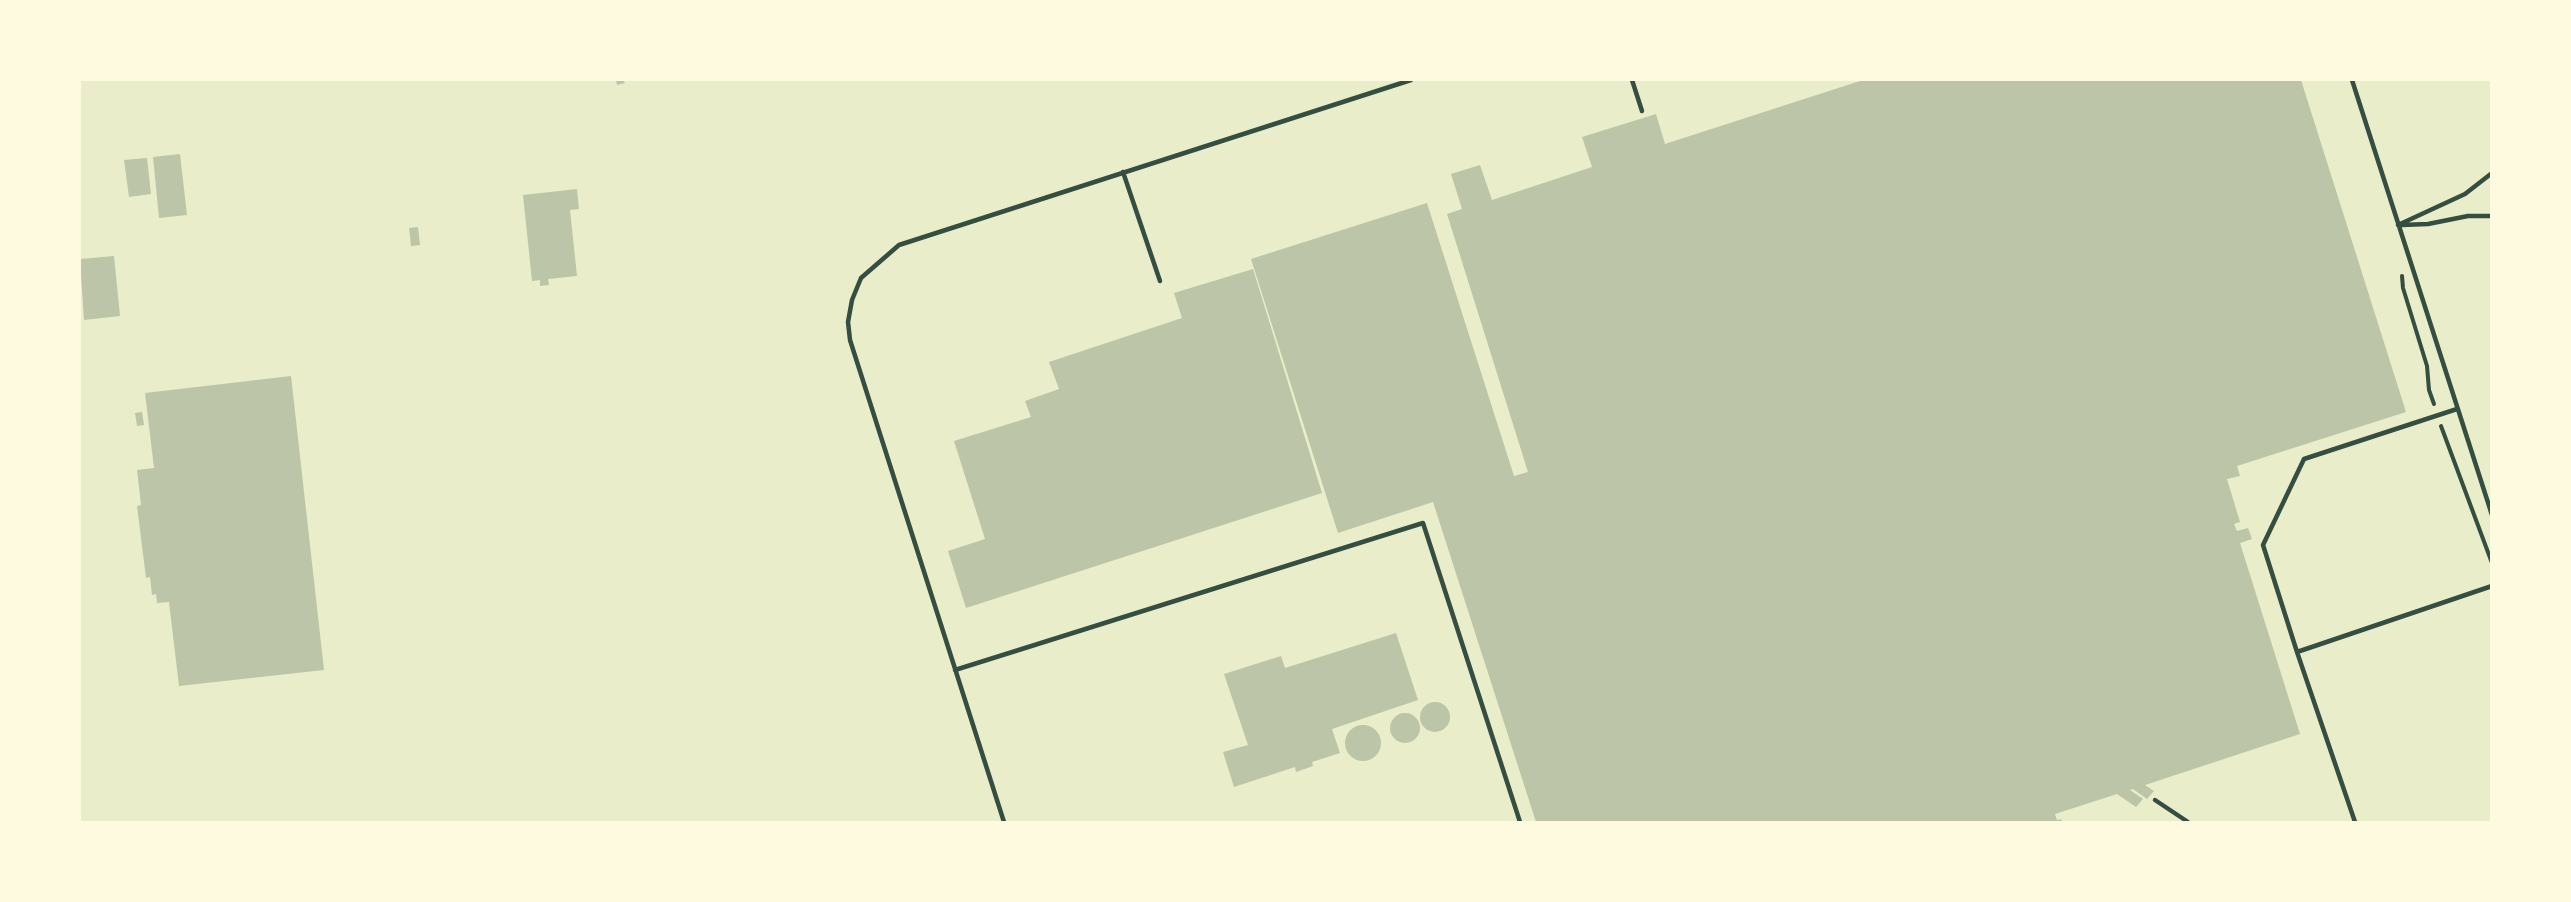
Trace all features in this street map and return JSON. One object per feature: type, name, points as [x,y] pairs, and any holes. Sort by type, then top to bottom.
[{"type":"lane","points":[[1004,822],[850,340],[848,322],[852,300],[861,278],[878,260],[899,245],[1411,80]]},
{"type":"lane","points":[[1632,80],[1642,111]]},
{"type":"lane","points":[[2352,80],[2492,515]]},
{"type":"lane","points":[[1123,172],[1160,280]]},
{"type":"lane","points":[[2398,225],[2465,194],[2492,173]]},
{"type":"lane","points":[[2398,225],[2428,224],[2468,216],[2492,216]]},
{"type":"lane","points":[[2355,822],[2297,652],[2264,545],[2304,459],[2457,409]]},
{"type":"lane","points":[[955,670],[1423,523],[1520,822]]},
{"type":"lane","points":[[2297,652],[2492,586]]},
{"type":"lane","points":[[2155,800],[2188,822]]},
{"type":"path","points":[[2401,267],[2403,288],[2427,366],[2429,390],[2492,563]]},
{"type":"building","points":[[616,80],[623,80],[625,83],[617,85]]},
{"type":"building","points":[[1863,80],[2301,80],[2406,412],[2237,466],[2240,476],[2227,479],[2240,522],[2234,524],[2237,531],[2248,528],[2252,539],[2240,543],[2300,734],[2145,785],[2154,791],[2147,799],[2133,789],[2130,790],[2143,799],[2136,807],[2117,794],[2055,814],[2057,820],[2061,819],[2062,822],[1536,822],[1433,502],[1338,533],[1251,259],[1427,203],[1514,476],[1528,472],[1447,214],[1462,209],[1451,174],[1480,165],[1492,200],[1592,167],[1582,137],[1656,114],[1665,144]]},
{"type":"building","points":[[180,154],[187,215],[159,218],[153,157]]},
{"type":"building","points":[[147,158],[151,194],[129,197],[124,160]]},
{"type":"building","points":[[577,189],[579,209],[570,210],[577,276],[548,279],[549,285],[540,286],[540,280],[532,281],[523,195]]},
{"type":"building","points":[[418,227],[420,245],[411,246],[409,228]]},
{"type":"building","points":[[114,256],[120,316],[84,320],[80,259]]},
{"type":"building","points":[[1253,269],[1322,493],[966,608],[948,551],[985,539],[954,441],[1031,417],[1025,401],[1059,389],[1049,362],[1182,318],[1174,293]]},
{"type":"building","points":[[291,376],[324,670],[179,686],[169,602],[157,603],[156,594],[152,595],[150,577],[146,578],[137,506],[141,505],[137,470],[154,468],[145,393]]},
{"type":"building","points":[[142,412],[144,425],[137,426],[135,413]]},
{"type":"building","points":[[1396,633],[1418,700],[1332,729],[1340,753],[1312,762],[1313,766],[1296,772],[1295,767],[1234,787],[1223,752],[1248,745],[1224,674],[1281,656],[1285,668]]},
{"type":"building","points":[[1435,702],[1446,706],[1450,717],[1446,728],[1435,732],[1424,728],[1420,717],[1424,706]]},
{"type":"building","points":[[1405,713],[1416,717],[1420,728],[1416,739],[1405,743],[1394,739],[1390,728],[1394,717]]},
{"type":"building","points":[[1363,725],[1376,730],[1381,743],[1376,756],[1363,761],[1350,756],[1345,743],[1350,730]]}]
